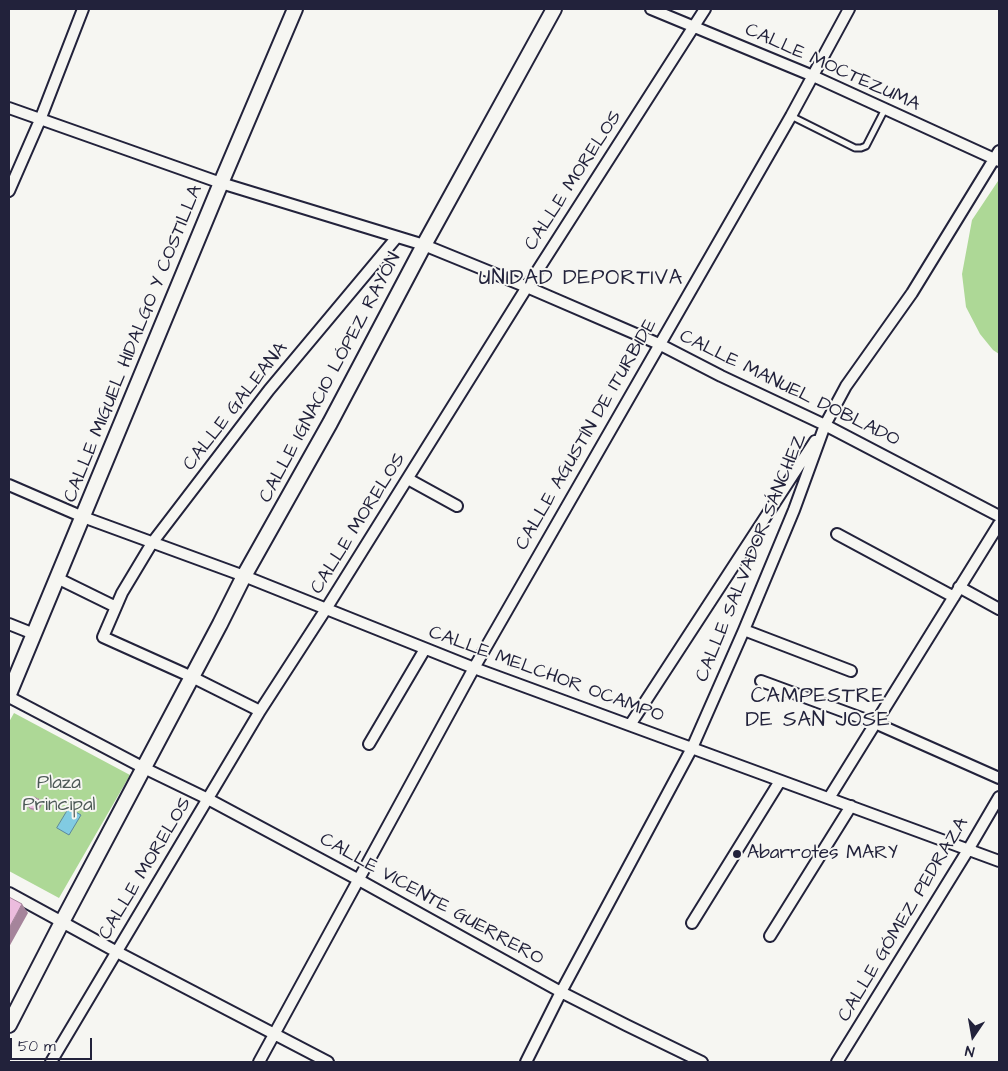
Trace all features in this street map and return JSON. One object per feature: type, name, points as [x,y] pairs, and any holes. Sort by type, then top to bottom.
[{"type":"street","points":[[9,191],[40,120],[83,9]]},
{"type":"street","name":"CALLE MIGUEL HIDALGO Y COSTILLA","points":[[9,696],[295,9]]},
{"type":"street","name":"CALLE IGNACIO LÓPEZ RAYÓN","points":[[9,1025],[244,576],[330,423],[424,245],[554,9]]},
{"type":"street","name":"CALLE MOCTEZUMA","points":[[650,9],[813,76],[998,157]]},
{"type":"street","name":"CALLE MORELOS","points":[[51,1062],[260,711],[705,9]]},
{"type":"street","name":"CALLE AGUSTÍN DE ITURBIDE","points":[[259,1062],[474,668],[791,116],[849,9]]},
{"type":"street","name":"CALLE MANUEL DOBLADO","points":[[9,108],[221,183],[424,245],[527,287],[659,344],[721,376],[825,425],[999,516]]},
{"type":"street","name":"CALLE SALVADOR SÁNCHEZ","points":[[526,1062],[561,992],[692,748],[794,510],[825,425],[846,386],[912,293],[998,157]]},
{"type":"street","name":"CALLE GALEANA","points":[[192,677],[103,636],[122,594],[152,543],[269,390],[397,237]]},
{"type":"street","points":[[630,725],[825,425]]},
{"type":"street","points":[[408,478],[457,506]]},
{"type":"street","name":"CALLE MELCHOR OCAMPO","points":[[9,485],[83,517],[244,576],[474,668],[999,862]]},
{"type":"street","points":[[828,798],[999,524]]},
{"type":"street","points":[[837,534],[954,597]]},
{"type":"street","points":[[57,578],[116,607]]},
{"type":"street","points":[[960,587],[999,609]]},
{"type":"street","points":[[9,624],[34,634]]},
{"type":"street","points":[[744,630],[851,670]]},
{"type":"street","points":[[369,744],[425,649]]},
{"type":"street","points":[[192,677],[260,711]]},
{"type":"street","points":[[761,681],[875,723],[999,778]]},
{"type":"street","name":"CALLE VICENTE GUERRERO","points":[[9,696],[144,768],[208,799],[561,992],[626,1026],[702,1062]]},
{"type":"street","points":[[692,923],[780,781]]},
{"type":"street","name":"CALLE GÓMEZ PEDRAZA","points":[[837,1062],[999,797]]},
{"type":"street","points":[[770,936],[851,806]]},
{"type":"street","points":[[9,893],[116,952],[328,1062]]},
{"type":"lane","points":[[791,116],[855,148],[861,148],[866,146],[885,109]]},
{"type":"green space","points":[[998,181],[999,354],[993,350],[980,334],[966,307],[962,274],[972,220]]},
{"type":"green space","name":"Plaza Principal","points":[[14,713],[130,775],[59,898],[9,871],[9,722]]},
{"type":"water","points":[[69,808],[81,815],[69,835],[57,828]]},
{"type":"building","points":[[31,797],[35,797],[39,803],[35,809],[31,809],[27,805],[27,801]]},
{"type":"building","points":[[9,897],[22,904],[9,928]]},
{"type":"place","name":"Abarrotes MARY","points":[[737,854]]},
{"type":"district","name":"UNIDAD DEPORTIVA","points":[[581,280]]},
{"type":"district","name":"CAMPESTRE DE SAN JOSE","points":[[818,710]]}]
